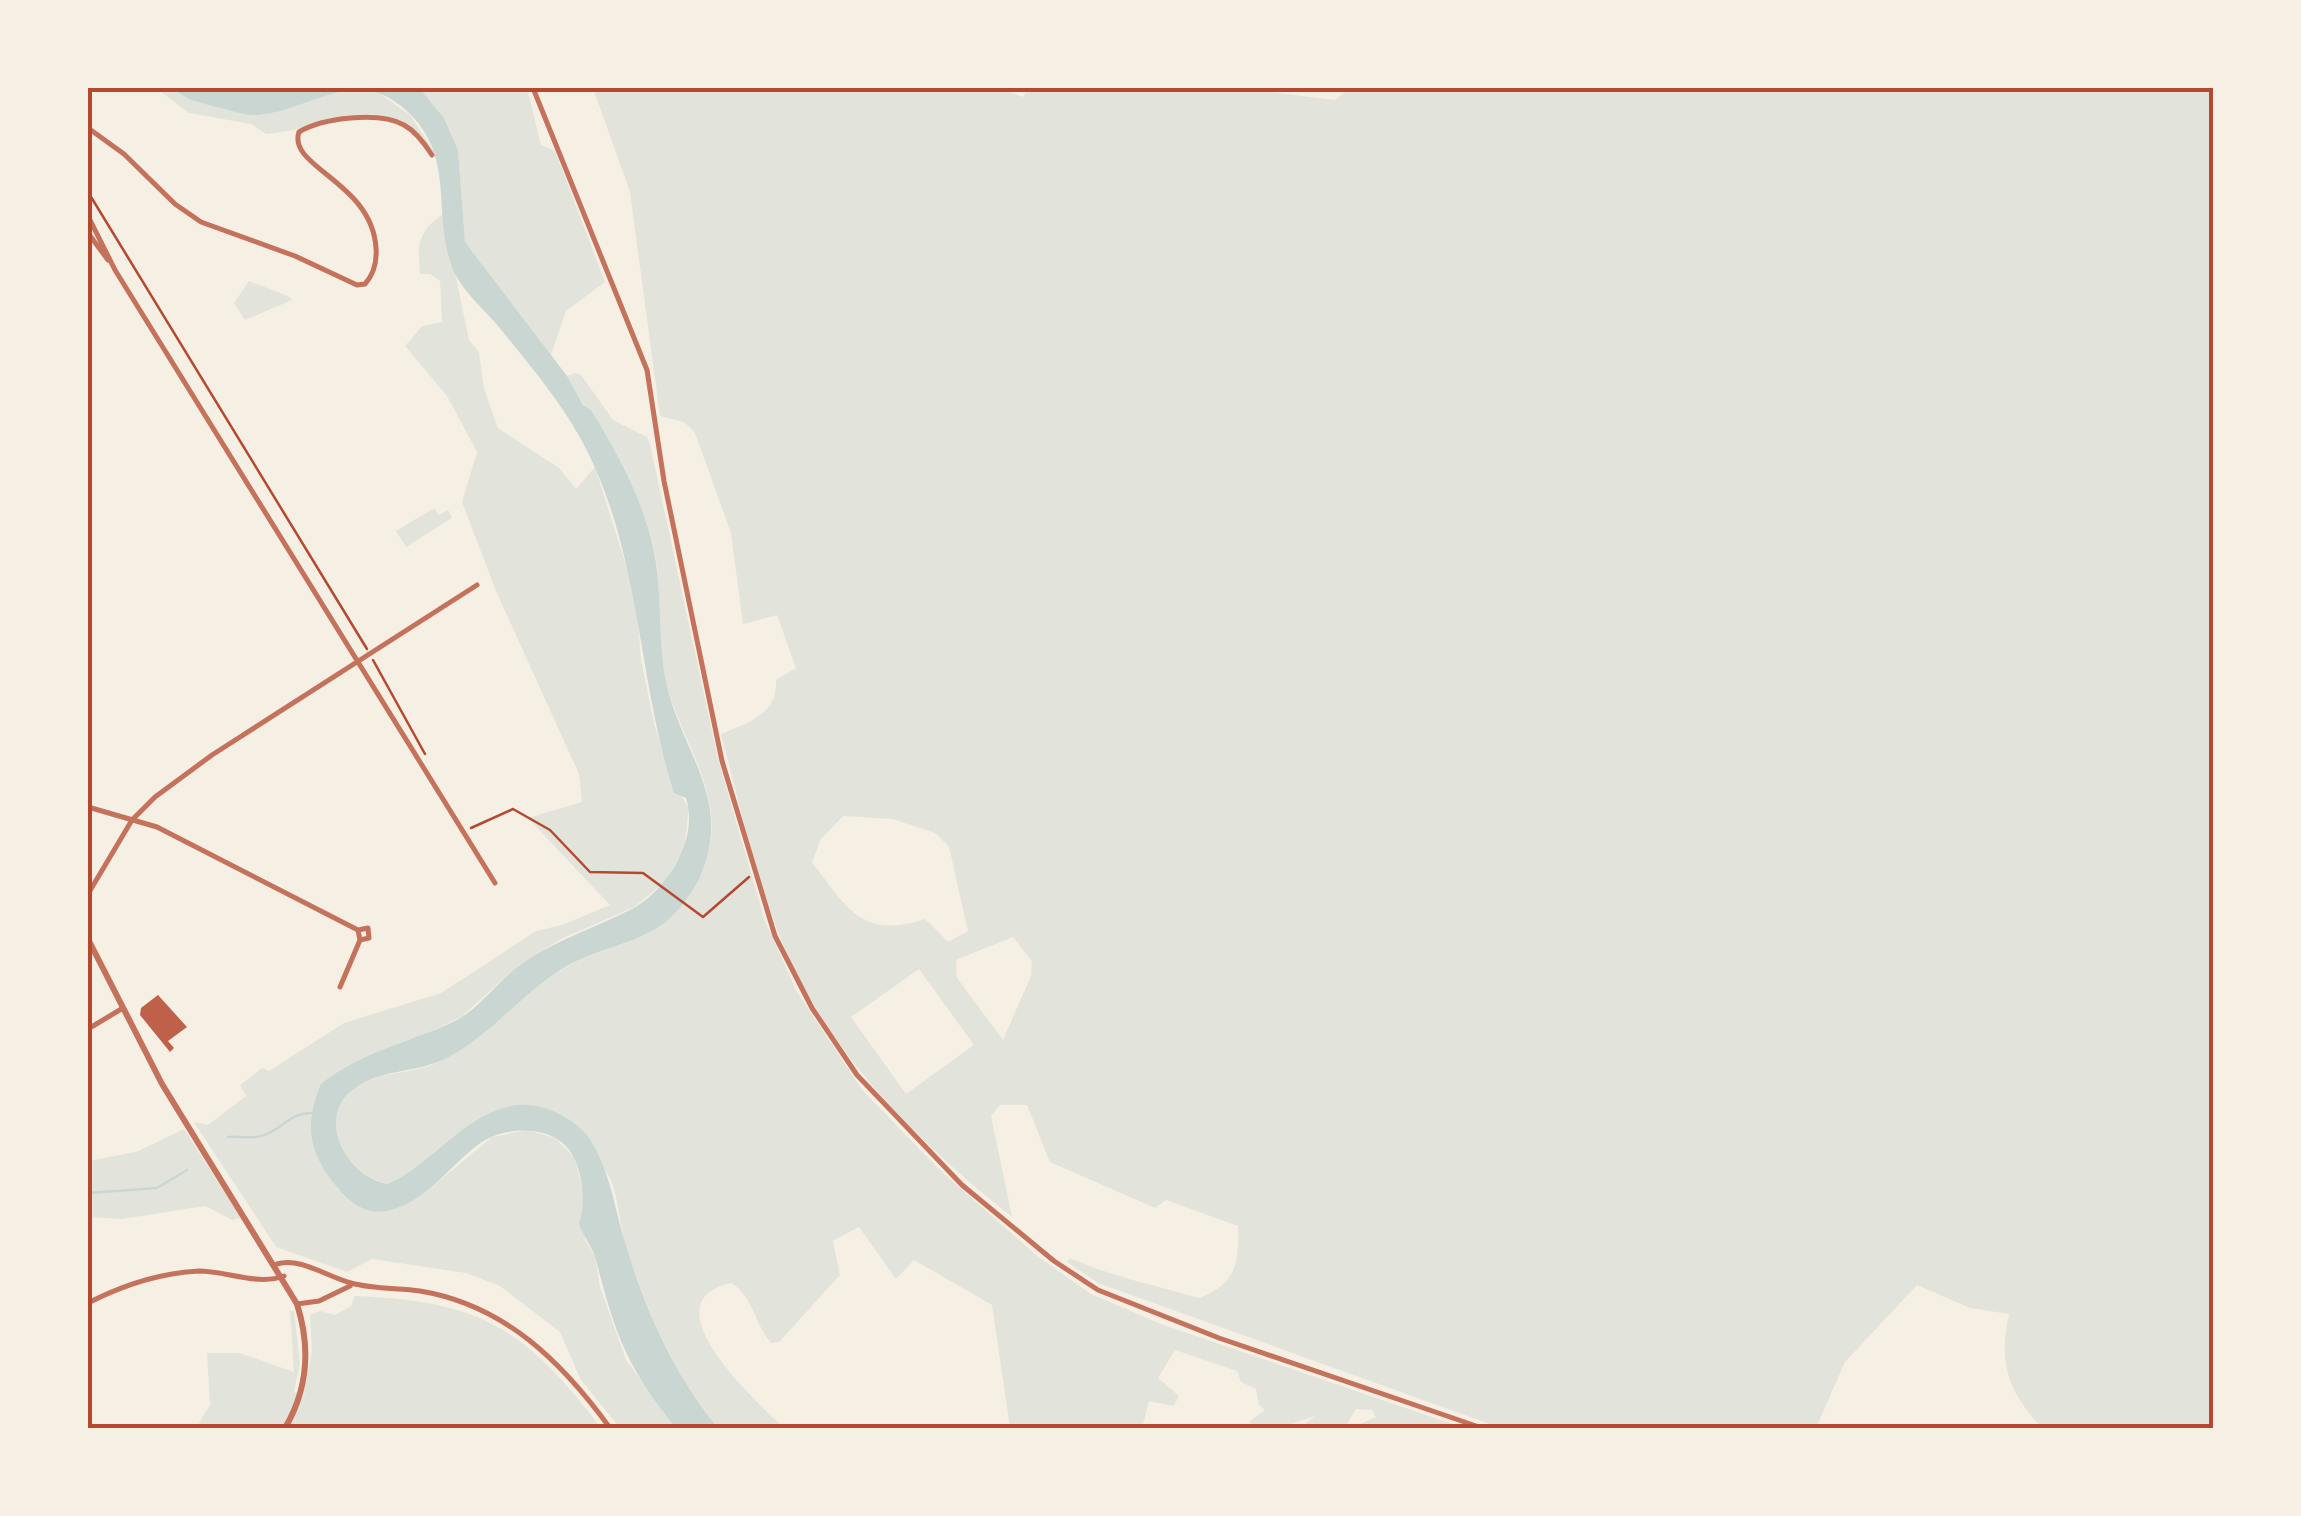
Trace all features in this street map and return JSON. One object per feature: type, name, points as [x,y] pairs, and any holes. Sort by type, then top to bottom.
[{"type":"street","points":[[533,88],[647,370],[696,642],[754,874],[789,968],[857,1075],[962,1186],[1054,1262],[1098,1290],[1138,1308],[1482,1428]]},
{"type":"street","points":[[88,128],[201,222],[296,256],[357,285],[365,284],[374,271],[374,229],[356,198],[302,156],[296,146],[299,132],[359,119],[397,122],[414,132],[432,155]]},
{"type":"street","points":[[88,216],[116,270],[495,882]]},
{"type":"street","points":[[88,233],[116,270]]},
{"type":"street","points":[[88,894],[132,820],[212,754],[477,585]]},
{"type":"street","points":[[88,808],[157,827],[358,930]]},
{"type":"street","points":[[358,930],[365,927],[370,933],[368,940],[360,940]]},
{"type":"street","points":[[340,987],[360,940],[358,930]]},
{"type":"street","points":[[88,939],[162,1084],[277,1264],[297,1304],[305,1337],[305,1376],[300,1398],[285,1428]]},
{"type":"street","points":[[88,1029],[123,1008]]},
{"type":"street","points":[[277,1264],[290,1262],[355,1285],[442,1296],[506,1322],[566,1371],[610,1428]]},
{"type":"street","points":[[88,1303],[152,1277],[201,1271],[266,1280],[284,1276]]},
{"type":"street","points":[[329,1277],[332,1292]]},
{"type":"street","points":[[297,1304],[320,1301],[332,1292],[355,1285]]},
{"type":"path","points":[[88,192],[370,654],[425,754]]},
{"type":"path","points":[[462,814],[471,829],[513,809],[550,830],[590,872],[600,876],[642,873],[703,916],[754,874]]},
{"type":"shaded area","points":[[156,88],[320,96],[354,88],[379,93],[410,115],[438,157],[415,134],[376,115],[338,118],[266,134],[251,124],[189,113]]},
{"type":"shaded area","points":[[173,88],[234,92],[267,88],[419,88],[444,118],[458,150],[465,242],[567,376],[583,405],[591,410],[636,493],[656,564],[666,682],[708,800],[709,849],[700,877],[674,915],[663,924],[560,970],[462,1049],[435,1063],[360,1085],[340,1106],[337,1134],[342,1148],[362,1172],[388,1184],[465,1128],[497,1110],[525,1104],[556,1112],[575,1124],[589,1138],[602,1164],[633,1269],[663,1341],[688,1387],[718,1428],[676,1428],[634,1368],[617,1330],[595,1256],[579,1224],[580,1177],[562,1142],[526,1131],[489,1138],[413,1200],[376,1212],[358,1206],[343,1194],[319,1160],[311,1128],[321,1084],[368,1056],[453,1022],[472,1010],[524,962],[647,899],[678,860],[689,813],[686,798],[674,793],[663,753],[622,549],[596,470],[552,395],[456,275],[446,245],[437,162],[419,124],[401,106],[365,90],[330,94],[276,112],[252,115],[196,101]]},
{"type":"shaded area","points":[[418,88],[527,88],[541,145],[555,151],[605,282],[566,311],[551,355],[465,242],[458,150],[444,118]]},
{"type":"shaded area","points":[[593,88],[999,88],[1023,97],[1028,88],[1237,88],[1335,100],[1350,88],[2213,88],[2213,1428],[2042,1428],[2021,1402],[2009,1376],[2005,1347],[2009,1314],[1970,1308],[1917,1285],[1845,1362],[1816,1428],[1501,1428],[1098,1283],[1067,1262],[1070,1258],[1199,1298],[1221,1286],[1233,1270],[1238,1226],[1166,1200],[1155,1208],[1050,1162],[1027,1105],[1000,1105],[991,1116],[1012,1217],[947,1162],[886,1101],[810,998],[769,906],[721,734],[767,709],[776,680],[796,668],[777,615],[743,624],[731,533],[695,433],[684,422],[660,416],[630,192]],"holes":[[[843,816],[892,819],[935,833],[949,847],[968,931],[948,942],[925,919],[886,925],[858,916],[847,906],[812,862],[821,839]],[[1013,937],[1032,961],[1031,976],[1003,1040],[957,978],[956,960]],[[919,969],[974,1045],[906,1094],[851,1017]]]},
{"type":"shaded area","points":[[443,214],[469,340],[479,352],[484,389],[498,428],[559,468],[576,489],[595,467],[636,597],[641,660],[654,723],[671,781],[689,808],[684,849],[665,882],[634,907],[561,939],[519,965],[461,1017],[321,1084],[338,1190],[432,1187],[492,1137],[527,1130],[555,1138],[575,1158],[586,1205],[585,1240],[595,1256],[600,1287],[626,1360],[676,1428],[620,1428],[581,1380],[560,1332],[500,1286],[466,1273],[372,1259],[347,1272],[276,1247],[194,1122],[208,1125],[246,1096],[240,1085],[262,1068],[269,1071],[344,1023],[441,993],[536,931],[610,905],[528,818],[582,802],[579,774],[496,591],[462,502],[477,452],[447,396],[405,346],[422,326],[442,322],[440,281],[430,274],[420,274],[419,255],[424,233]]},
{"type":"shaded area","points":[[249,281],[292,300],[245,320],[234,303]]},
{"type":"shaded area","points":[[581,375],[613,420],[647,437],[650,444],[718,759],[765,921],[797,992],[863,1091],[941,1171],[1036,1255],[1091,1294],[1161,1324],[1464,1428],[1351,1428],[1376,1417],[1372,1410],[1356,1409],[1345,1428],[1300,1428],[1315,1416],[1280,1428],[1251,1428],[1250,1421],[1265,1410],[1259,1405],[1256,1389],[1241,1382],[1237,1371],[1175,1350],[1158,1378],[1179,1396],[1174,1406],[1149,1401],[1142,1428],[1010,1428],[992,1305],[914,1260],[896,1279],[859,1227],[833,1241],[840,1275],[779,1342],[771,1343],[749,1302],[731,1283],[708,1294],[699,1310],[703,1331],[733,1376],[784,1428],[718,1428],[675,1365],[652,1318],[626,1246],[611,1181],[589,1146],[566,1122],[539,1107],[508,1107],[475,1123],[389,1184],[375,1180],[351,1161],[342,1148],[336,1120],[339,1106],[349,1093],[370,1080],[441,1061],[473,1041],[561,970],[653,931],[683,903],[706,861],[711,815],[701,772],[674,709],[663,670],[653,544],[627,478],[567,376]]},
{"type":"shaded area","points":[[434,508],[439,515],[448,510],[452,518],[406,547],[396,531]]},
{"type":"shaded area","points":[[184,1129],[241,1218],[232,1220],[205,1206],[122,1219],[88,1217],[88,1161],[136,1152]]},
{"type":"shaded area","points":[[355,1296],[436,1305],[497,1326],[548,1366],[601,1428],[196,1428],[210,1405],[207,1353],[240,1353],[294,1372],[290,1311],[294,1311],[300,1363],[294,1392],[304,1396],[312,1350],[310,1315],[320,1311],[335,1315],[351,1306]]},
{"type":"building","points":[[158,995],[187,1027],[168,1041],[174,1048],[170,1052],[140,1015],[141,1008]]},
{"type":"waterway","points":[[228,1137],[264,1135],[294,1117],[313,1113]]},
{"type":"waterway","points":[[88,1193],[157,1188],[187,1170]]}]
